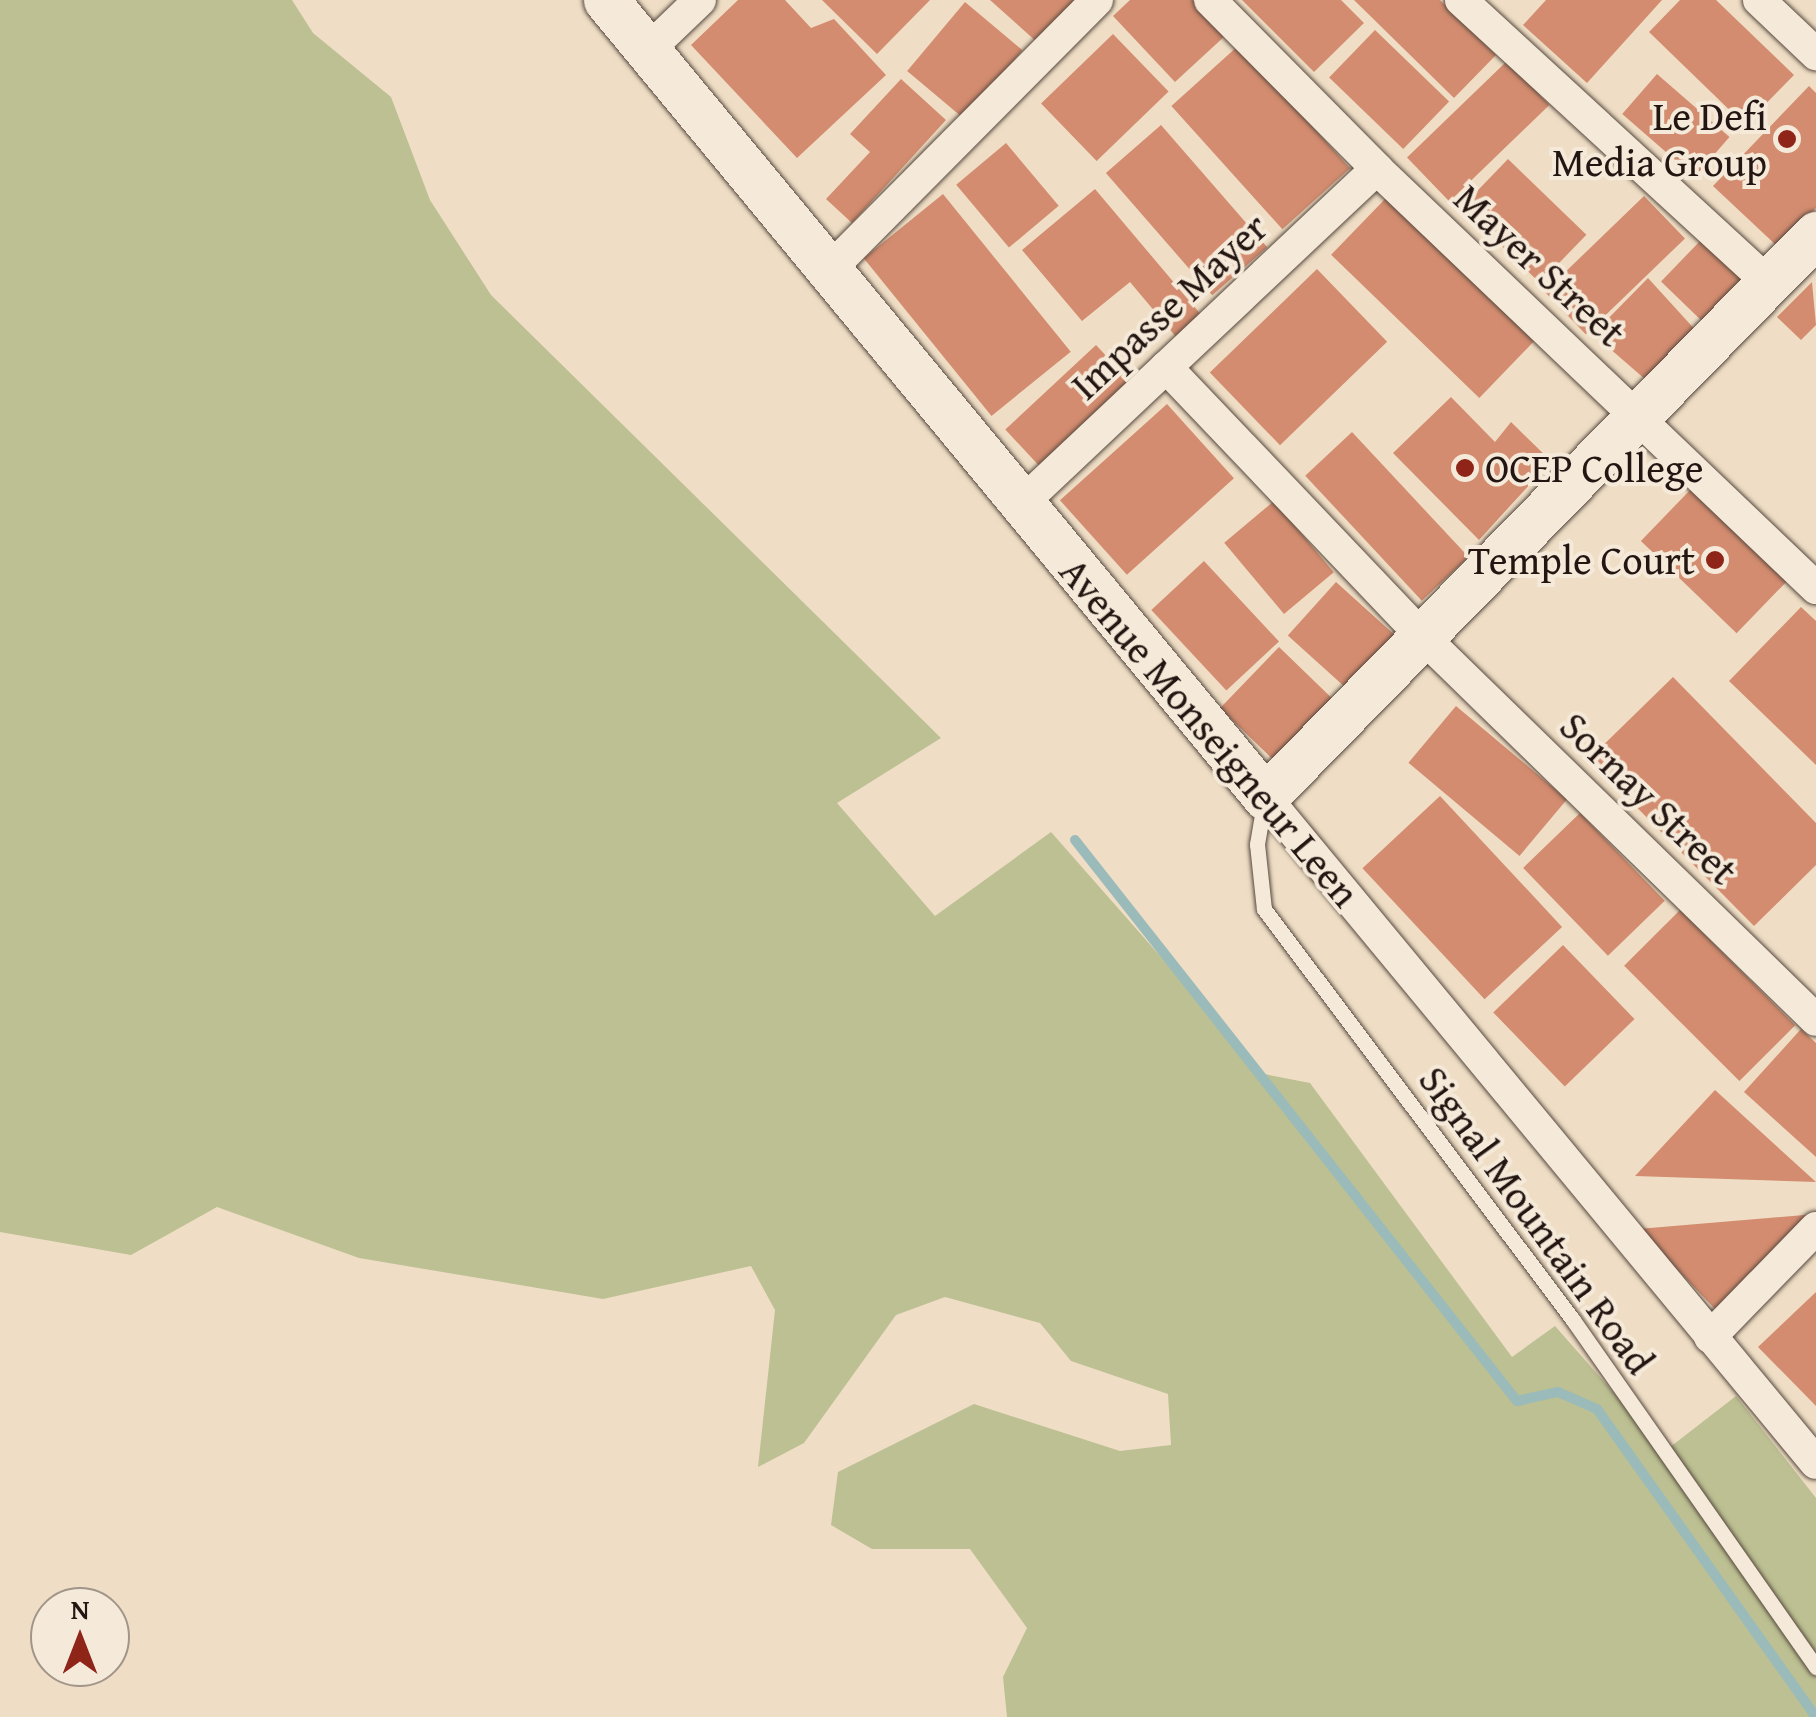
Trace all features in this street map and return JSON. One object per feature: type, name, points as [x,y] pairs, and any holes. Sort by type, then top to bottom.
[{"type":"main road","name":"Avenue Monseigneur Leen","points":[[606,0],[1265,798]]},
{"type":"main road","points":[[1265,798],[1816,234]]},
{"type":"street","points":[[646,52],[700,0]]},
{"type":"street","points":[[830,270],[1098,0]]},
{"type":"street","name":"Mayer Street","points":[[1210,0],[1377,169],[1816,588]]},
{"type":"street","points":[[1461,0],[1768,282]]},
{"type":"street","points":[[1758,0],[1816,54]]},
{"type":"street","name":"Impasse Mayer","points":[[1020,504],[1377,169]]},
{"type":"street","name":"Sornay Street","points":[[1166,367],[1422,636],[1816,1020]]},
{"type":"street","name":"Avenue Monseigneur Leen","points":[[1265,798],[1816,1463]]},
{"type":"street","points":[[1710,1337],[1816,1228]]},
{"type":"lane","name":"Signal Mountain Road","points":[[1265,798],[1257,844],[1264,909],[1573,1320],[1816,1667]]},
{"type":"green space","points":[[0,0],[292,0],[313,33],[391,97],[430,200],[491,295],[941,738],[837,803],[935,916],[1051,832],[1264,1074],[1310,1083],[1512,1357],[1555,1326],[1665,1451],[1736,1396],[1816,1498],[1816,1717],[1007,1717],[1003,1677],[1027,1628],[970,1549],[872,1549],[831,1525],[838,1472],[974,1404],[1120,1451],[1171,1445],[1168,1394],[1071,1361],[1040,1323],[945,1297],[896,1315],[804,1443],[758,1467],[775,1310],[751,1266],[603,1299],[359,1258],[217,1207],[131,1255],[0,1232]]},
{"type":"building","points":[[738,0],[785,0],[811,28],[834,19],[886,75],[797,158],[691,45]]},
{"type":"building","points":[[822,0],[930,0],[877,54]]},
{"type":"building","points":[[990,0],[1077,0],[1038,43]]},
{"type":"building","points":[[1130,0],[1193,0],[1226,35],[1175,82],[1113,16]]},
{"type":"building","points":[[1242,0],[1341,0],[1364,23],[1314,72]]},
{"type":"building","points":[[1354,0],[1440,0],[1496,55],[1454,98]]},
{"type":"building","points":[[1546,0],[1662,0],[1587,83],[1523,25]]},
{"type":"building","points":[[1680,0],[1716,0],[1794,75],[1745,125],[1649,32]]},
{"type":"building","points":[[965,2],[1022,50],[965,119],[907,71]]},
{"type":"building","points":[[1375,30],[1449,102],[1403,149],[1329,77]]},
{"type":"building","points":[[1113,34],[1169,92],[1097,161],[1041,103]]},
{"type":"building","points":[[1239,45],[1350,168],[1282,229],[1171,106]]},
{"type":"building","points":[[1507,61],[1549,105],[1449,201],[1407,158]]},
{"type":"building","points":[[1657,74],[1729,137],[1695,177],[1622,114]]},
{"type":"building","points":[[901,79],[946,120],[852,223],[826,199],[870,152],[850,134]]},
{"type":"building","name":"Le Defi Media Group","points":[[1809,86],[1816,93],[1816,208],[1778,247],[1713,186]]},
{"type":"building","points":[[1161,125],[1267,247],[1212,295],[1106,173]]},
{"type":"building","points":[[1006,143],[1059,206],[1009,248],[956,185]]},
{"type":"building","points":[[1508,159],[1586,235],[1540,283],[1461,207]]},
{"type":"building","points":[[1095,189],[1203,317],[1177,338],[1130,282],[1082,321],[1022,250]]},
{"type":"building","points":[[943,194],[1071,352],[991,416],[864,258]]},
{"type":"building","points":[[1644,196],[1685,238],[1586,334],[1545,292]]},
{"type":"building","points":[[1386,198],[1534,341],[1479,398],[1331,255]]},
{"type":"building","points":[[1702,239],[1744,280],[1703,322],[1661,281]]},
{"type":"building","points":[[1317,269],[1387,342],[1280,445],[1210,373]]},
{"type":"building","points":[[1648,278],[1699,334],[1646,380],[1593,334]]},
{"type":"building","points":[[1812,282],[1816,325],[1801,340],[1777,317]]},
{"type":"building","points":[[1096,345],[1131,383],[1041,468],[1005,430]]},
{"type":"building","name":"OCEP College","points":[[1451,397],[1495,442],[1511,422],[1551,461],[1479,540],[1393,453]]},
{"type":"building","points":[[1167,404],[1234,478],[1127,575],[1060,500]]},
{"type":"building","points":[[1352,432],[1469,557],[1422,601],[1305,476]]},
{"type":"building","name":"Temple Court","points":[[1693,487],[1789,579],[1737,633],[1641,541]]},
{"type":"building","points":[[1274,501],[1334,572],[1284,614],[1224,543]]},
{"type":"building","points":[[1204,561],[1279,641],[1226,691],[1151,610]]},
{"type":"building","points":[[1336,582],[1399,639],[1351,692],[1288,636]]},
{"type":"building","points":[[1801,607],[1816,621],[1816,765],[1729,681]]},
{"type":"building","points":[[1279,647],[1335,701],[1276,762],[1220,708]]},
{"type":"building","points":[[1673,677],[1816,823],[1816,865],[1754,926],[1589,759]]},
{"type":"building","points":[[1456,706],[1567,799],[1520,856],[1408,763]]},
{"type":"building","points":[[1440,796],[1562,927],[1485,999],[1362,868]]},
{"type":"building","points":[[1580,813],[1665,901],[1608,956],[1523,868]]},
{"type":"building","points":[[1680,910],[1795,1025],[1739,1081],[1624,966]]},
{"type":"building","points":[[1563,945],[1635,1019],[1565,1086],[1493,1012]]},
{"type":"building","points":[[1801,1029],[1816,1043],[1816,1157],[1744,1092]]},
{"type":"building","points":[[1715,1090],[1816,1182],[1635,1176]]},
{"type":"building","points":[[1816,1214],[1716,1310],[1638,1229]]},
{"type":"building","points":[[1816,1292],[1816,1406],[1758,1347]]},
{"type":"waterway","points":[[1075,840],[1517,1401],[1558,1392],[1597,1409],[1816,1717]]},
{"type":"place","name":"Le Defi Media Group","points":[[1787,139]]},
{"type":"place","name":"OCEP College","points":[[1465,468]]},
{"type":"place","name":"Temple Court","points":[[1715,560]]}]
